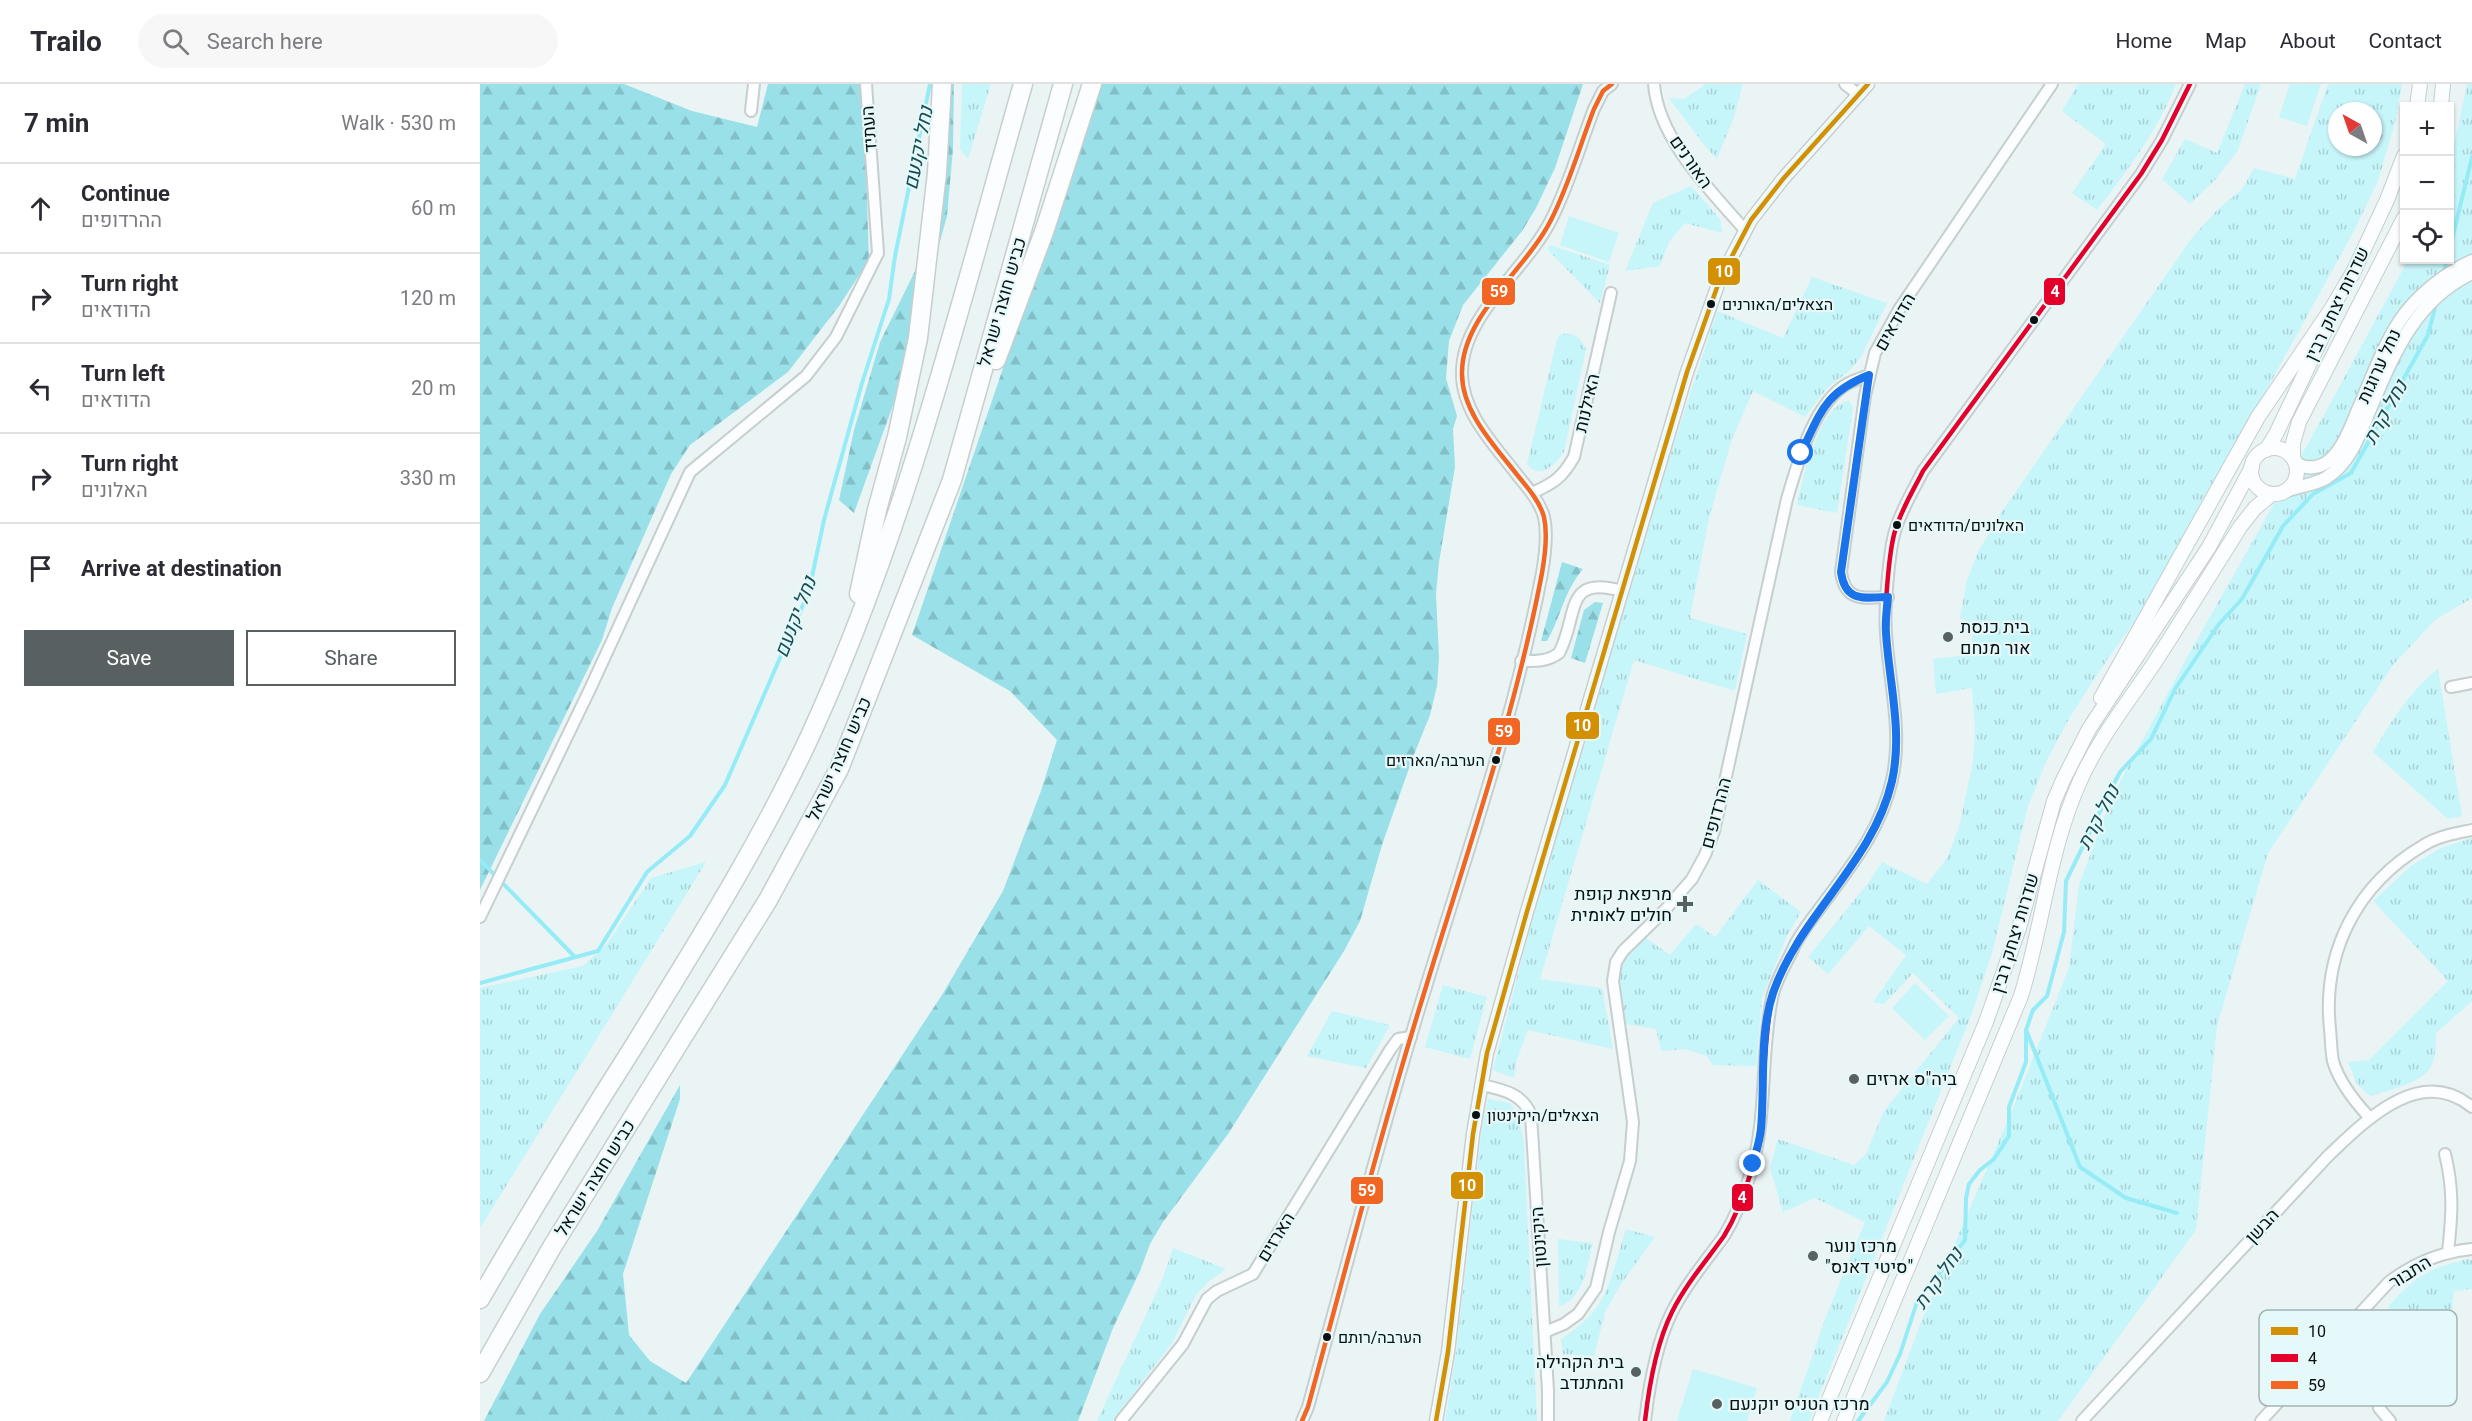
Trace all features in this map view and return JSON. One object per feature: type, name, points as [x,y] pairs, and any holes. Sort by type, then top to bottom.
[{"type":"highway","points":[[848,645],[918,338],[937,173],[942,84]]},
{"type":"highway","name":"כביש חוצה ישראל","points":[[480,1299],[556,1171],[706,930],[810,736],[884,553],[912,474],[1023,84]]},
{"type":"highway","name":"כביש חוצה ישראל","points":[[480,1373],[552,1246],[768,900],[839,769],[952,480],[1063,84]]},
{"type":"highway","points":[[952,480],[1044,232],[1092,84]]},
{"type":"main road","points":[[2418,102],[2420,84]]},
{"type":"main road","points":[[2441,102],[2443,84]]},
{"type":"main road","name":"שדרות יצחק רבין","points":[[2266,450],[2276,434],[2355,269],[2400,165]]},
{"type":"main road","name":"שדרות יצחק רבין","points":[[2294,460],[2293,442],[2299,422],[2400,226]]},
{"type":"main road","points":[[2076,750],[2117,668],[2258,417],[2330,311],[2355,269]]},
{"type":"main road","points":[[2281,449],[2294,460],[2296,479],[2286,491],[2272,494],[2258,487],[2254,482],[2252,467],[2254,460],[2266,450],[2281,449]]},
{"type":"main road","name":"שדרות יצחק רבין","points":[[1820,1421],[1989,1014],[2019,928],[2054,801],[2076,750],[2196,568],[2252,467]]},
{"type":"main road","name":"שדרות יצחק רבין","points":[[1844,1421],[2021,996],[2031,964],[2062,830],[2080,781],[2104,735],[2155,662],[2240,527],[2255,508],[2272,494]]},
{"type":"street","points":[[751,111],[754,84]]},
{"type":"street","name":"העתיד","points":[[480,917],[585,699],[690,472],[806,376],[836,337],[878,253],[866,84]]},
{"type":"street","points":[[1302,1421],[1308,1407],[1411,1037],[1469,853],[1536,605],[1546,538],[1544,517],[1532,493],[1488,437],[1475,416],[1464,392],[1463,354],[1472,330],[1551,221],[1594,109],[1603,91],[1612,84]]},
{"type":"street","name":"האורנים","points":[[1654,84],[1655,95],[1664,120],[1688,164],[1744,230]]},
{"type":"street","points":[[1845,84],[1859,95]]},
{"type":"street","points":[[1436,1421],[1448,1352],[1473,1134],[1487,1053],[1661,456],[1705,317],[1720,279],[1744,230],[1783,180],[1868,84]]},
{"type":"street","name":"הדודאים","points":[[1888,597],[1860,598],[1850,593],[1843,586],[1841,572],[1869,375],[1875,353],[1885,333],[2052,84]]},
{"type":"street","points":[[1646,1421],[1662,1340],[1671,1314],[1686,1287],[1725,1234],[1750,1176],[1761,1130],[1764,1053],[1773,995],[1793,948],[1856,861],[1884,810],[1896,756],[1893,690],[1886,631],[1888,597],[1894,533],[1905,504],[1923,471],[2141,174],[2162,140],[2190,84]]},
{"type":"street","name":"נחל ערוגות","points":[[2294,460],[2307,468],[2320,465],[2333,457],[2346,437],[2382,354],[2400,321],[2410,308],[2436,284],[2472,261]]},
{"type":"street","name":"נחל ערוגות","points":[[2286,491],[2326,478],[2341,465],[2358,440],[2392,357],[2405,332],[2441,292],[2472,273]]},
{"type":"street","name":"האילנות","points":[[1532,493],[1553,483],[1564,474],[1575,457],[1611,293]]},
{"type":"street","name":"ההרדופים","points":[[1545,1332],[1564,1324],[1578,1314],[1596,1288],[1609,1232],[1630,1161],[1633,1122],[1613,981],[1616,962],[1623,951],[1665,910],[1692,879],[1705,855],[1714,831],[1787,499],[1801,453],[1832,396],[1847,384],[1869,375]]},
{"type":"street","points":[[1521,661],[1552,659],[1559,653],[1577,598],[1583,590],[1595,586],[1622,591]]},
{"type":"street","points":[[2451,687],[2472,683]]},
{"type":"street","points":[[2370,1118],[2346,1089],[2333,1061],[2328,1015],[2330,978],[2337,947],[2352,916],[2373,886],[2400,861],[2426,843],[2472,830]]},
{"type":"street","name":"הארזים","points":[[1121,1421],[1183,1344],[1207,1299],[1217,1291],[1253,1274],[1390,1050],[1398,1039],[1411,1037]]},
{"type":"street","name":"היקינטון","points":[[1482,1085],[1518,1096],[1526,1104],[1531,1115],[1545,1332],[1548,1421]]},
{"type":"street","name":"הבשן","points":[[2082,1421],[2328,1156],[2370,1118],[2389,1105],[2414,1093],[2434,1091],[2453,1095],[2472,1107]]},
{"type":"street","points":[[2445,1154],[2451,1178],[2453,1205],[2448,1252]]},
{"type":"street","name":"התבור","points":[[2363,1310],[2389,1282],[2420,1262],[2448,1252],[2472,1249]]},
{"type":"street","name":"התבור","points":[[2261,1421],[2275,1406]]},
{"type":"street","points":[[2379,1408],[2390,1421]]},
{"type":"green space","points":[[480,84],[624,84],[692,111],[757,127],[768,84],[863,84],[869,260],[839,306],[788,372],[690,445],[671,474],[612,608],[602,640],[480,890]]},
{"type":"green space","points":[[934,84],[954,84],[953,149],[947,216],[900,386],[854,513],[839,500],[854,430],[880,342],[918,265],[931,223]]},
{"type":"green space","points":[[962,84],[991,84],[968,159],[960,149]]},
{"type":"green space","points":[[1100,84],[1583,84],[1555,168],[1536,208],[1522,231],[1463,305],[1449,341],[1446,378],[1457,416],[1453,429],[1455,467],[1436,594],[1439,658],[1437,686],[1430,715],[1382,845],[1360,921],[1344,951],[1228,1134],[1163,1222],[1150,1244],[1113,1328],[1078,1421],[484,1421],[540,1314],[597,1231],[680,1085],[680,1099],[623,1274],[629,1335],[650,1361],[686,1383],[942,995],[1003,891],[1041,791],[1057,740],[1010,691],[912,635]]},
{"type":"green space","points":[[1706,84],[1743,84],[1734,117],[1717,159],[1669,98],[1684,99]]},
{"type":"green space","points":[[2078,84],[2176,84],[2151,134],[2097,210],[2072,193],[2106,144],[2062,111]]},
{"type":"green space","points":[[2245,84],[2261,84],[2238,150],[2216,179],[2190,204],[2162,179],[2185,139],[2217,153]]},
{"type":"green space","points":[[2290,84],[2321,84],[2307,126],[2279,117]]},
{"type":"green space","points":[[2328,84],[2402,84],[2395,122],[2378,181],[2355,229],[2177,552],[2138,617],[2070,717],[2046,762],[2028,806],[1992,953],[1972,1013],[1809,1421],[1790,1421],[1825,1319],[1865,1222],[1815,1198],[1783,1212],[1770,1168],[1778,1139],[1854,1165],[1866,1154],[1884,1111],[1959,1018],[1913,973],[1884,1004],[1873,1002],[1906,955],[1869,926],[1828,974],[1808,957],[1869,882],[1882,862],[1927,884],[1947,858],[1959,827],[1973,762],[1975,727],[1972,688],[1936,694],[1933,659],[1969,655],[1974,627],[1960,618],[1967,580],[1978,552],[2001,513],[2191,239],[2217,210],[2242,189],[2254,168],[2295,179]]},
{"type":"green space","points":[[2467,84],[2472,84],[2472,598],[2435,620],[2393,665],[2268,853],[2217,1026],[2196,1230],[2058,1421],[1884,1421],[1923,1317],[2011,1113],[2069,968],[2079,885],[2112,797],[2406,264],[2454,264],[2454,145]]},
{"type":"green space","points":[[1691,186],[1720,219],[1722,233],[1685,223],[1669,242],[1660,266],[1625,271],[1653,203]]},
{"type":"green space","points":[[1569,216],[1619,233],[1609,262],[1560,245]]},
{"type":"green space","points":[[1550,245],[1610,265],[1600,303],[1548,250]]},
{"type":"green space","points":[[1812,277],[1887,303],[1861,357],[1849,371],[1827,388],[1805,417],[1753,391],[1732,439],[1709,518],[1690,618],[1747,634],[1735,691],[1634,660],[1540,979],[1602,988],[1613,1049],[1528,1030],[1517,1059],[1514,1078],[1493,1070],[1533,917],[1669,459],[1717,311],[1783,338]]},
{"type":"green space","points":[[1561,334],[1576,337],[1582,341],[1586,349],[1564,452],[1552,466],[1537,471],[1527,464],[1557,339]]},
{"type":"green space","points":[[1849,401],[1853,408],[1837,513],[1797,505],[1808,462],[1821,429],[1838,405]]},
{"type":"green space","points":[[1562,562],[1583,569],[1571,586],[1547,641],[1541,641]]},
{"type":"green space","points":[[1595,602],[1603,603],[1585,663],[1571,658],[1584,610]]},
{"type":"green space","points":[[2438,669],[2462,816],[2448,819],[2373,752],[2410,697]]},
{"type":"green space","points":[[2472,838],[2472,1001],[2436,1033],[2434,1058],[2428,1071],[2401,1086],[2370,1096],[2357,1084],[2348,1062],[2369,1060],[2448,981],[2373,901],[2411,866],[2441,848]]},
{"type":"green space","points":[[706,862],[480,1228],[480,988],[583,966],[607,944],[651,878]]},
{"type":"green space","points":[[1758,880],[1801,912],[1787,936],[1762,998],[1756,1066],[1713,1065],[1707,1056],[1685,1049],[1661,1051],[1656,1029],[1626,1024],[1620,979],[1624,961],[1630,952],[1646,938],[1670,955],[1696,924],[1715,937]]},
{"type":"green space","points":[[1915,983],[1949,1016],[1925,1040],[1892,1008]]},
{"type":"green space","points":[[1443,985],[1487,997],[1470,1059],[1425,1047]]},
{"type":"green space","points":[[1332,1011],[1390,1025],[1366,1068],[1307,1056]]},
{"type":"green space","points":[[1488,1099],[1510,1103],[1519,1117],[1524,1143],[1537,1421],[1445,1421],[1456,1353],[1481,1135]]},
{"type":"green space","points":[[1626,1229],[1655,1237],[1621,1284],[1605,1312],[1594,1356],[1563,1354],[1561,1339],[1589,1317],[1606,1291]]},
{"type":"green space","points":[[1558,1239],[1593,1243],[1579,1289],[1568,1302],[1559,1307]]},
{"type":"green space","points":[[1173,1248],[1226,1269],[1208,1282],[1196,1295],[1172,1343],[1112,1421],[1097,1421],[1162,1280]]},
{"type":"green space","points":[[2472,1260],[2472,1289],[2454,1291],[2452,1310],[2391,1310],[2388,1307],[2414,1281],[2443,1266]]},
{"type":"green space","name":"מרכז הטניס יוקנעם","points":[[1693,1369],[1757,1388],[1747,1421],[1677,1421]]},
{"type":"waterway","name":"נחל יקנעם","points":[[480,983],[598,951],[647,872],[690,836],[725,785],[809,591],[824,520],[862,383],[889,299],[895,256],[930,84]]},
{"type":"waterway","name":"נחל קרת","points":[[2454,231],[2472,157]]},
{"type":"waterway","name":"נחל קרת","points":[[2443,273],[2446,264]]},
{"type":"waterway","name":"נחל קרת","points":[[1858,1421],[1887,1382],[1900,1354],[1917,1302],[1965,1240],[1966,1198],[1969,1184],[1980,1170],[1994,1159],[2009,1136],[2009,1107],[2026,1062],[2026,1030],[2033,1010],[2047,996],[2064,932],[2066,881],[2106,799],[2120,772],[2151,739],[2175,689],[2219,624],[2242,599],[2283,526],[2313,494],[2351,473],[2428,335],[2436,304]]},
{"type":"waterway","points":[[480,860],[575,957]]},
{"type":"waterway","points":[[2027,1032],[2080,1167],[2126,1198],[2177,1213]]},
{"type":"transit line","name":"59","points":[[1302,1421],[1308,1407],[1394,1094],[1504,731],[1531,626],[1543,566],[1546,531],[1542,511],[1533,495],[1474,416],[1464,388],[1462,374],[1465,353],[1472,332],[1483,313],[1540,239],[1551,220],[1569,179],[1594,109],[1603,91],[1612,84]]},
{"type":"transit line","name":"10","points":[[1436,1421],[1448,1352],[1473,1134],[1487,1053],[1687,372],[1720,279],[1751,220],[1783,179],[1868,84]]},
{"type":"transit line","name":"4","points":[[1645,1421],[1654,1365],[1666,1324],[1696,1273],[1728,1229],[1750,1175],[1756,1153],[1762,1110],[1768,1020],[1775,986],[1802,933],[1864,846],[1881,815],[1887,798],[1895,762],[1896,725],[1886,633],[1886,597],[1893,540],[1900,516],[1923,471],[2141,174],[2162,140],[2190,84]]},
{"type":"place","name":"הצאלים/האורנים","points":[[1711,304]]},
{"type":"place","name":"האלונים/הדודאים","points":[[1897,525]]},
{"type":"place","name":"בית כנסת אור מנחם","points":[[1948,637]]},
{"type":"place","name":"הערבה/הארזים","points":[[1496,760]]},
{"type":"place","name":"מרפאת קופת חולים לאומית","points":[[1685,904]]},
{"type":"place","name":"ביה\"ס ארזים","points":[[1854,1079]]},
{"type":"place","name":"הצאלים/היקינטון","points":[[1476,1115]]},
{"type":"place","name":"מרכז נוער \"סיטי דאנס\"","points":[[1813,1256]]},
{"type":"place","name":"הערבה/רותם","points":[[1327,1337]]},
{"type":"place","name":"בית הקהילה והמתנדב","points":[[1636,1372]]},
{"type":"place","name":"מרכז הטניס יוקנעם","points":[[1717,1404]]},
{"type":"route","points":[[1753,1164],[1761,1130],[1764,1053],[1773,995],[1793,948],[1856,861],[1872,834],[1884,810],[1896,756],[1893,690],[1886,631],[1888,597],[1860,598],[1850,593],[1843,586],[1841,572],[1869,375],[1847,384],[1832,396],[1801,453]]}]
